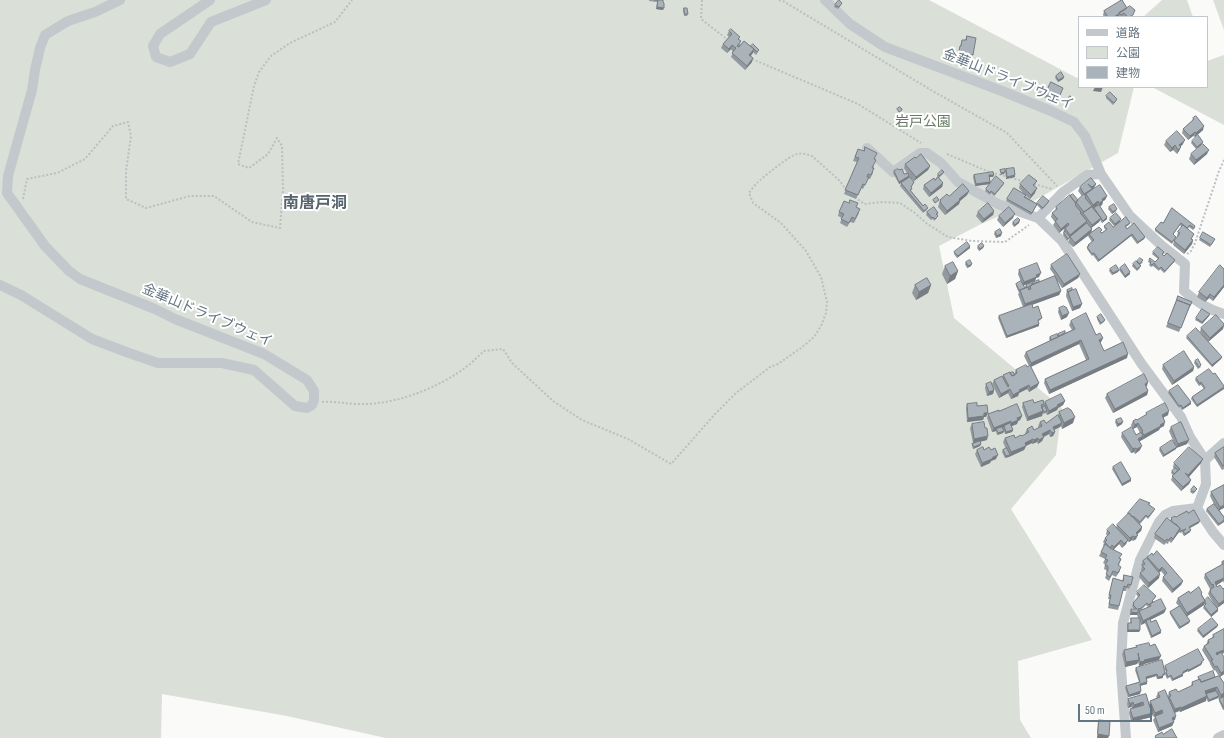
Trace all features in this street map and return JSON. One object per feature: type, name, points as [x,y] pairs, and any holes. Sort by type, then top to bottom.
[{"type":"street","points":[[7,193],[8,176],[32,90],[36,63],[45,35],[68,21],[95,12],[120,0]]},
{"type":"street","points":[[210,0],[160,34],[153,46],[156,57],[170,62],[190,54],[211,22],[266,0]]},
{"type":"street","name":"金華山ドライブウェイ","points":[[825,0],[850,24],[885,47],[1002,91],[1074,122],[1085,136],[1101,174],[1130,216],[1161,245],[1179,258]]},
{"type":"street","points":[[867,148],[892,172],[920,153],[927,153],[941,164],[958,182],[998,204],[1038,218],[1062,241],[1141,363],[1182,417],[1190,437],[1205,460],[1206,484],[1197,508]]},
{"type":"street","points":[[1038,218],[1063,192],[1086,175],[1101,174]]},
{"type":"street","name":"金華山ドライブウェイ","points":[[7,193],[45,246],[69,271],[80,279],[155,308],[175,319],[264,354],[307,380],[314,391],[314,400],[312,404]]},
{"type":"street","points":[[1179,258],[1185,264],[1184,291],[1204,306],[1215,312],[1224,314]]},
{"type":"street","points":[[0,285],[21,295],[92,339],[128,353],[158,363],[222,363],[254,370],[295,406],[307,408],[312,404]]},
{"type":"street","points":[[1205,460],[1224,443]]},
{"type":"street","points":[[1197,508],[1224,546]]},
{"type":"street","points":[[1126,738],[1121,668],[1123,623],[1140,560],[1164,515],[1197,508]]},
{"type":"street","points":[[1218,738],[1224,735]]},
{"type":"path","points":[[7,193],[23,202],[27,179],[57,173],[86,159],[114,126],[128,122],[131,136],[126,171],[126,199],[146,208],[190,196],[214,196],[252,222],[280,228],[283,190],[282,146],[277,138],[268,154],[249,168],[238,164],[254,86],[259,72],[271,56],[290,43],[335,22],[352,0]]},
{"type":"path","points":[[702,0],[701,19],[731,43]]},
{"type":"path","points":[[779,0],[1007,133],[1063,192]]},
{"type":"path","points":[[749,58],[858,104],[925,145]]},
{"type":"path","points":[[312,404],[330,401],[359,404],[389,401],[413,395],[439,384],[471,363],[484,351],[503,349],[512,363],[553,401],[582,420],[628,439],[671,464],[710,419],[736,393],[770,367],[778,364],[801,348],[814,336],[821,326],[826,313],[827,302],[821,277],[806,251],[780,223],[753,203],[749,193],[757,182],[779,165],[796,154],[806,154],[812,156],[840,181],[848,193]]},
{"type":"path","points":[[946,154],[987,171],[1063,192]]},
{"type":"path","points":[[1179,258],[1191,251],[1193,247],[1224,160]]},
{"type":"path","points":[[854,197],[864,204],[882,202],[900,203],[916,213],[926,223],[948,237],[972,241],[1005,242],[1038,218]]},
{"type":"green space","name":"岩戸公園","points":[[0,0],[929,0],[1078,78],[1078,88],[1134,88],[1118,153],[1032,202],[979,225],[939,246],[954,318],[1062,408],[1056,455],[1011,509],[1092,640],[1018,661],[1020,720],[1031,738],[386,738],[287,716],[162,694],[161,738],[0,738]]},
{"type":"green space","points":[[1162,0],[1187,0],[1193,16],[1144,16]]},
{"type":"green space","points":[[1213,0],[1224,0],[1224,30]]},
{"type":"green space","points":[[1224,55],[1224,125],[1154,88],[1208,88],[1208,61]]},
{"type":"building","points":[[658,0],[663,0],[664,8],[657,7]]},
{"type":"building","points":[[839,0],[842,3],[839,7],[835,5]]},
{"type":"building","points":[[1122,0],[1127,8],[1115,16],[1107,16],[1104,11]]},
{"type":"building","points":[[1130,6],[1135,10],[1131,16],[1127,16],[1124,13],[1121,15],[1119,13]]},
{"type":"building","points":[[684,8],[687,8],[688,14],[685,14]]},
{"type":"building","points":[[731,29],[740,37],[738,39],[741,41],[737,46],[739,47],[744,41],[754,49],[749,55],[753,58],[747,66],[732,53],[736,48],[732,45],[729,49],[723,44],[732,34],[729,31]]},
{"type":"building","points":[[967,36],[976,38],[970,65],[963,63],[964,61],[957,60],[962,40],[966,40]]},
{"type":"building","points":[[753,44],[759,50],[757,52],[751,46]]},
{"type":"building","points":[[1061,72],[1064,77],[1058,80],[1056,76]]},
{"type":"building","points":[[1051,82],[1063,88],[1058,100],[1045,95]]},
{"type":"building","points":[[1041,88],[1046,91],[1043,96],[1038,94]]},
{"type":"building","points":[[1110,92],[1117,99],[1114,103],[1106,96]]},
{"type":"building","points":[[1070,96],[1072,98],[1069,102],[1067,101]]},
{"type":"building","points":[[900,107],[902,110],[899,112],[897,109]]},
{"type":"building","points":[[1196,116],[1204,126],[1190,136],[1183,129]]},
{"type":"building","points":[[1177,131],[1185,140],[1179,145],[1181,147],[1178,150],[1175,145],[1172,148],[1166,141]]},
{"type":"building","points":[[1198,135],[1203,142],[1197,147],[1192,141]]},
{"type":"building","points":[[1203,144],[1209,150],[1196,160],[1191,154]]},
{"type":"building","points":[[865,147],[877,153],[874,159],[876,160],[872,168],[874,168],[871,175],[868,174],[867,177],[869,177],[865,185],[863,184],[858,195],[845,190],[859,158],[855,157],[858,149],[864,151]]},
{"type":"building","points":[[921,154],[930,166],[916,177],[905,164]]},
{"type":"building","points":[[1014,168],[1015,175],[1007,177],[1006,169]]},
{"type":"building","points":[[902,169],[904,174],[908,173],[909,176],[899,182],[894,171]]},
{"type":"building","points":[[1005,169],[1005,172],[1001,173],[1000,170]]},
{"type":"building","points":[[942,170],[944,172],[939,176],[938,174]]},
{"type":"building","points":[[993,172],[994,175],[989,175],[990,182],[976,184],[974,175]]},
{"type":"building","points":[[1029,175],[1037,181],[1033,185],[1037,188],[1031,195],[1020,184]]},
{"type":"building","points":[[996,176],[1004,183],[995,194],[991,191],[990,193],[986,189]]},
{"type":"building","points":[[910,177],[914,182],[911,187],[912,189],[910,190],[923,206],[925,204],[928,208],[924,211],[901,183]]},
{"type":"building","points":[[938,177],[943,183],[931,193],[924,185]]},
{"type":"building","points":[[1091,178],[1096,184],[1092,187],[1088,184],[1092,189],[1084,194],[1080,187]]},
{"type":"building","points":[[963,184],[969,191],[947,211],[940,200],[947,194],[949,196]]},
{"type":"building","points":[[1100,185],[1107,196],[1102,199],[1103,201],[1099,203],[1098,201],[1093,205],[1086,194]]},
{"type":"building","points":[[1014,188],[1026,195],[1024,197],[1037,204],[1032,213],[1007,199]]},
{"type":"building","points":[[1073,194],[1078,200],[1076,203],[1070,196]]},
{"type":"building","points":[[1084,194],[1086,197],[1085,198],[1092,206],[1084,212],[1076,202]]},
{"type":"building","points":[[1070,195],[1076,204],[1075,205],[1081,212],[1080,213],[1087,221],[1070,235],[1065,228],[1069,225],[1068,223],[1061,229],[1055,221],[1058,219],[1052,213],[1057,209],[1056,207]]},
{"type":"building","points":[[1043,196],[1049,201],[1043,208],[1037,203]]},
{"type":"building","points":[[937,197],[939,200],[935,203],[933,200]]},
{"type":"building","points":[[850,200],[858,203],[856,207],[860,209],[855,219],[852,217],[849,223],[841,219],[844,214],[839,212],[844,201],[849,203]]},
{"type":"building","points":[[988,203],[994,211],[984,219],[978,212]]},
{"type":"building","points":[[1114,204],[1117,209],[1113,212],[1109,207]]},
{"type":"building","points":[[1099,205],[1107,217],[1103,221],[1094,208]]},
{"type":"building","points":[[934,207],[938,213],[936,214],[938,216],[935,219],[933,217],[932,218],[927,212]]},
{"type":"building","points":[[1009,207],[1015,214],[1005,223],[999,216]]},
{"type":"building","points":[[1092,207],[1101,218],[1092,225],[1083,213]]},
{"type":"building","points":[[1172,208],[1195,226],[1194,228],[1190,225],[1187,228],[1181,223],[1173,234],[1176,237],[1172,242],[1155,229],[1161,222],[1163,223]]},
{"type":"building","points":[[1116,213],[1121,219],[1115,224],[1110,218]]},
{"type":"building","points":[[1126,217],[1130,223],[1125,226],[1127,229],[1134,223],[1145,237],[1138,242],[1132,234],[1099,260],[1087,247],[1094,240],[1089,234],[1099,227],[1102,230],[1100,232],[1102,233],[1107,229],[1104,226],[1109,222],[1113,227]]},
{"type":"building","points":[[1018,218],[1020,220],[1015,225],[1013,222]]},
{"type":"building","points":[[1087,223],[1092,229],[1075,243],[1070,237]]},
{"type":"building","points":[[1183,225],[1194,234],[1191,239],[1193,240],[1185,250],[1174,241],[1180,233],[1178,232]]},
{"type":"building","points":[[1000,229],[1002,233],[997,236],[995,232]]},
{"type":"building","points":[[1065,231],[1070,237],[1068,239],[1064,233]]},
{"type":"building","points":[[1203,232],[1215,239],[1211,245],[1200,238]]},
{"type":"building","points":[[967,242],[970,246],[958,256],[954,252]]},
{"type":"building","points":[[982,243],[984,246],[980,249],[978,246]]},
{"type":"building","points":[[1158,247],[1164,252],[1162,254],[1164,256],[1167,253],[1175,260],[1165,271],[1161,267],[1159,269],[1154,263],[1152,265],[1150,263],[1150,258],[1155,262],[1159,258],[1153,252]]},
{"type":"building","points":[[1067,254],[1080,274],[1064,284],[1051,265]]},
{"type":"building","points":[[1140,258],[1143,260],[1140,264],[1137,261]]},
{"type":"building","points":[[970,260],[972,264],[968,266],[966,262]]},
{"type":"building","points":[[1136,261],[1141,266],[1137,269],[1133,264]]},
{"type":"building","points":[[953,262],[958,271],[950,276],[945,266]]},
{"type":"building","points":[[1037,263],[1041,273],[1036,275],[1037,277],[1024,282],[1019,270]]},
{"type":"building","points":[[1125,264],[1130,272],[1125,276],[1120,268]]},
{"type":"building","points":[[1116,265],[1119,270],[1113,273],[1110,269]]},
{"type":"building","points":[[1220,265],[1224,269],[1224,285],[1214,297],[1210,294],[1207,298],[1199,292]]},
{"type":"building","points":[[1055,276],[1061,291],[1025,304],[1020,290],[1028,287],[1029,290],[1031,289],[1030,286]]},
{"type":"building","points":[[927,278],[931,285],[919,292],[915,285]]},
{"type":"building","points":[[1039,280],[1039,282],[1032,283]]},
{"type":"building","points":[[1021,281],[1025,288],[1020,291],[1016,284]]},
{"type":"building","points":[[1031,283],[1032,285],[1027,288],[1026,285]]},
{"type":"building","points":[[1072,288],[1072,290],[1068,293],[1067,290]]},
{"type":"building","points":[[1076,289],[1082,304],[1073,307],[1068,292]]},
{"type":"building","points":[[1178,296],[1192,302],[1190,306],[1177,300]]},
{"type":"building","points":[[1177,300],[1190,305],[1181,328],[1168,323]]},
{"type":"building","points":[[1032,304],[1033,308],[1038,306],[1042,318],[1038,320],[1039,324],[1007,336],[999,316]]},
{"type":"building","points":[[1064,306],[1069,313],[1062,316],[1059,308]]},
{"type":"building","points":[[1202,309],[1210,314],[1202,322],[1196,318]]},
{"type":"building","points":[[1086,313],[1096,335],[1100,333],[1103,338],[1099,340],[1104,351],[1123,342],[1128,354],[1050,390],[1045,379],[1089,359],[1081,340],[1031,363],[1026,352],[1075,329],[1071,321]]},
{"type":"building","points":[[1101,314],[1105,320],[1101,323],[1097,317]]},
{"type":"building","points":[[1216,315],[1224,325],[1210,338],[1201,328]]},
{"type":"building","points":[[1196,328],[1222,357],[1212,365],[1187,336]]},
{"type":"building","points":[[1065,331],[1065,333],[1059,336],[1058,334]]},
{"type":"building","points":[[1057,334],[1058,337],[1051,340],[1050,337]]},
{"type":"building","points":[[1184,351],[1194,367],[1174,381],[1163,365]]},
{"type":"building","points":[[1198,359],[1201,365],[1199,367],[1195,361]]},
{"type":"building","points":[[1026,365],[1027,367],[1030,365],[1039,383],[1030,388],[1029,385],[1013,395],[1010,389],[1001,394],[994,380],[1002,376],[1008,387],[1009,386],[1003,375],[1010,372],[1012,376],[1017,373],[1016,370]]},
{"type":"building","points":[[1209,369],[1213,374],[1215,373],[1224,387],[1197,405],[1192,397],[1205,388],[1196,378]]},
{"type":"building","points":[[1013,372],[1015,375],[1012,376],[1010,373]]},
{"type":"building","points":[[1144,374],[1148,382],[1145,384],[1148,391],[1115,409],[1107,394]]},
{"type":"building","points":[[991,382],[994,390],[989,392],[986,384]]},
{"type":"building","points":[[1178,385],[1191,402],[1183,408],[1181,405],[1179,406],[1169,391]]},
{"type":"building","points":[[1061,394],[1065,401],[1049,411],[1045,402]]},
{"type":"building","points":[[1033,400],[1034,403],[1043,400],[1044,404],[1041,405],[1043,411],[1028,417],[1023,403]]},
{"type":"building","points":[[977,403],[977,406],[987,405],[988,413],[984,413],[984,416],[968,418],[967,404]]},
{"type":"building","points":[[1165,403],[1169,411],[1162,415],[1165,422],[1160,425],[1161,426],[1144,435],[1138,423],[1135,425],[1133,421]]},
{"type":"building","points":[[1017,404],[1022,416],[1017,418],[1018,420],[1011,423],[1011,421],[994,428],[988,414]]},
{"type":"building","points":[[1045,406],[1047,411],[1044,412],[1042,408]]},
{"type":"building","points":[[1068,408],[1075,417],[1064,423],[1059,412]]},
{"type":"building","points":[[1058,415],[1062,423],[1053,427],[1055,432],[1052,433],[1050,430],[1042,434],[1044,437],[1039,440],[1038,438],[1033,439],[1025,443],[1026,446],[1011,452],[1005,438],[1014,435],[1015,438],[1021,435],[1022,436],[1029,432],[1027,429],[1032,426],[1034,430],[1042,426],[1040,422],[1044,420],[1046,423]]},
{"type":"building","points":[[1121,418],[1123,422],[1118,424],[1116,420]]},
{"type":"building","points":[[984,422],[985,428],[987,428],[988,436],[974,439],[972,424]]},
{"type":"building","points":[[1181,422],[1189,440],[1178,444],[1171,427]]},
{"type":"building","points":[[1010,423],[1013,430],[1006,432],[1004,426]]},
{"type":"building","points":[[1002,427],[1004,431],[998,433],[996,429]]},
{"type":"building","points":[[1132,427],[1136,435],[1141,432],[1143,436],[1138,439],[1142,446],[1137,449],[1133,449],[1122,433]]},
{"type":"building","points":[[1172,440],[1177,447],[1164,455],[1160,448]]},
{"type":"building","points":[[980,441],[981,444],[974,447],[972,444]]},
{"type":"building","points":[[983,447],[984,450],[989,447],[991,450],[995,448],[998,455],[982,463],[977,450]]},
{"type":"building","points":[[1189,447],[1203,459],[1188,475],[1185,473],[1191,480],[1183,487],[1172,476],[1180,469],[1174,463]]},
{"type":"building","points":[[1224,447],[1224,465],[1223,466],[1215,453]]},
{"type":"building","points":[[1007,448],[1010,455],[1006,456],[1003,450]]},
{"type":"building","points":[[1121,462],[1131,479],[1122,484],[1113,467]]},
{"type":"building","points":[[1175,468],[1178,470],[1174,474],[1172,471]]},
{"type":"building","points":[[1224,485],[1224,505],[1220,507],[1211,492]]},
{"type":"building","points":[[1194,486],[1197,489],[1194,492],[1191,490]]},
{"type":"building","points":[[1140,499],[1150,503],[1148,504],[1155,509],[1148,517],[1146,515],[1140,522],[1128,513]]},
{"type":"building","points":[[1214,504],[1224,517],[1224,520],[1219,524],[1207,509]]},
{"type":"building","points":[[1194,510],[1200,521],[1189,527],[1191,530],[1185,534],[1183,531],[1186,529],[1180,531],[1180,528],[1172,522],[1171,518],[1187,511],[1188,513]]},
{"type":"building","points":[[1129,513],[1142,527],[1136,533],[1138,535],[1130,538],[1117,525]]},
{"type":"building","points":[[1167,518],[1180,528],[1173,539],[1171,537],[1169,540],[1167,539],[1165,541],[1155,534]]},
{"type":"building","points":[[1113,524],[1128,540],[1124,544],[1121,540],[1114,547],[1112,545],[1110,548],[1105,542],[1107,540],[1105,538],[1110,533],[1107,530]]},
{"type":"building","points":[[1105,544],[1122,554],[1119,558],[1121,559],[1118,565],[1121,567],[1118,573],[1113,571],[1110,577],[1106,574],[1108,566],[1105,565],[1108,560],[1105,559],[1107,555],[1101,552]]},
{"type":"building","points":[[1157,551],[1183,581],[1173,589],[1163,577],[1167,573],[1162,567],[1159,570],[1147,557],[1152,553],[1153,555]]},
{"type":"building","points":[[1147,558],[1160,574],[1149,583],[1140,573],[1145,569],[1142,566],[1145,564],[1143,561]]},
{"type":"building","points":[[1224,561],[1224,578],[1215,582],[1217,587],[1220,585],[1223,589],[1224,588],[1224,600],[1219,604],[1210,592],[1210,590],[1214,587],[1205,574],[1223,564],[1222,562]]},
{"type":"building","points":[[1124,575],[1133,577],[1131,585],[1128,584],[1127,587],[1124,586],[1119,606],[1109,604],[1111,595],[1109,595],[1113,578],[1123,581]]},
{"type":"building","points":[[1144,585],[1156,596],[1152,601],[1153,602],[1149,605],[1147,603],[1140,609],[1139,608],[1138,613],[1131,612],[1131,609],[1137,609],[1133,603],[1140,595],[1137,592]]},
{"type":"building","points":[[1199,587],[1205,601],[1187,613],[1178,598]]},
{"type":"building","points":[[1208,597],[1218,609],[1211,615],[1204,606],[1206,604],[1205,600]]},
{"type":"building","points":[[1161,599],[1166,609],[1143,621],[1139,611],[1151,606],[1150,604]]},
{"type":"building","points":[[1180,606],[1190,621],[1180,627],[1170,612]]},
{"type":"building","points":[[1131,618],[1140,618],[1140,630],[1128,630],[1128,623],[1131,623]]},
{"type":"building","points":[[1212,618],[1218,625],[1203,636],[1198,629]]},
{"type":"building","points":[[1150,619],[1151,622],[1156,620],[1161,631],[1152,636],[1146,621]]},
{"type":"building","points":[[1224,629],[1224,650],[1216,653],[1217,655],[1221,652],[1224,657],[1224,671],[1221,673],[1217,666],[1215,667],[1211,660],[1213,660],[1204,646],[1209,643],[1208,640],[1214,637],[1213,635]]},
{"type":"building","points":[[1149,643],[1150,646],[1155,644],[1161,656],[1140,662],[1138,653],[1139,660],[1126,662],[1124,650]]},
{"type":"building","points":[[1198,649],[1204,660],[1201,662],[1202,663],[1189,670],[1188,669],[1183,672],[1183,674],[1173,679],[1171,675],[1168,677],[1165,666]]},
{"type":"building","points":[[1162,660],[1165,673],[1163,676],[1158,677],[1157,674],[1146,677],[1147,682],[1140,684],[1141,691],[1129,695],[1126,686],[1140,682],[1136,668]]},
{"type":"building","points":[[1213,671],[1215,677],[1201,682],[1198,677]]},
{"type":"building","points":[[1219,676],[1224,683],[1224,693],[1221,695],[1217,687],[1205,691],[1207,696],[1181,708],[1175,709],[1169,697],[1171,696],[1169,692],[1176,689],[1178,692],[1193,685],[1192,682],[1200,679],[1201,682]]},
{"type":"building","points":[[1165,690],[1176,716],[1172,718],[1174,722],[1159,728],[1155,716],[1163,713],[1162,710],[1155,713],[1150,701],[1160,697],[1158,693]]},
{"type":"building","points":[[1216,691],[1219,696],[1209,700],[1206,694]]},
{"type":"building","points":[[1146,694],[1153,713],[1133,718],[1130,709],[1144,705],[1143,702],[1134,705],[1133,702],[1130,704],[1128,699]]},
{"type":"building","points":[[1224,697],[1224,708],[1219,699]]},
{"type":"building","points":[[1099,720],[1110,721],[1109,736],[1098,734]]},
{"type":"building","points":[[1172,729],[1177,738],[1156,738],[1155,736],[1162,732],[1163,734]]},
{"type":"district","name":"南唐戸洞","points":[[315,204]]}]
